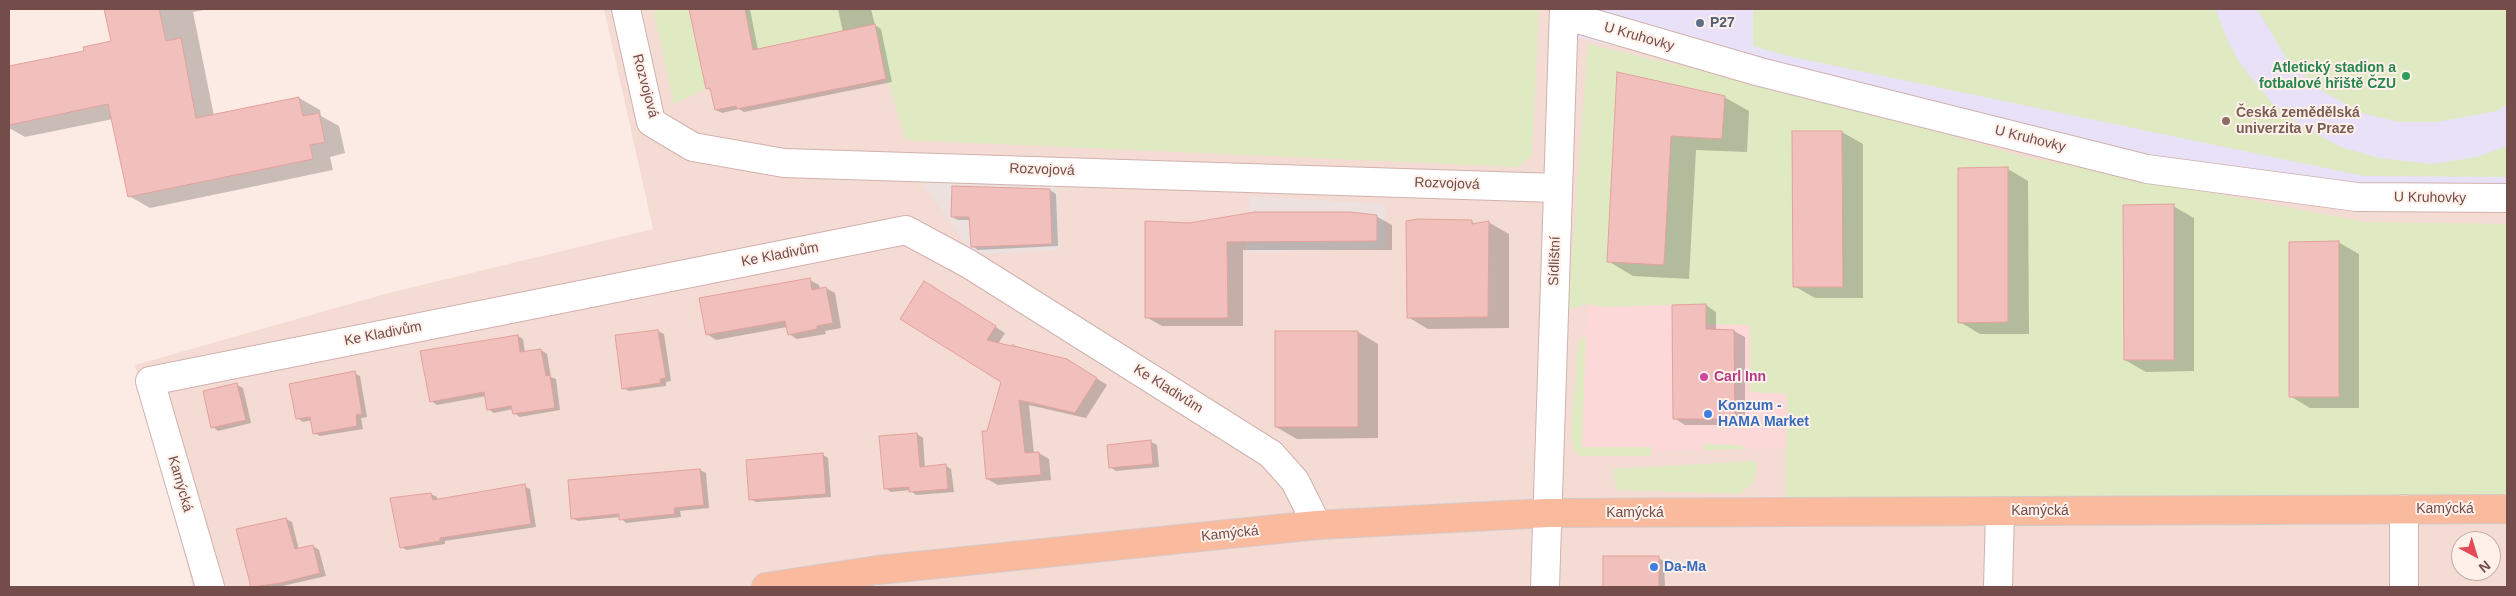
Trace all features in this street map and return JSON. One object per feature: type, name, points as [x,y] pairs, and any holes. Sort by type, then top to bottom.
[{"type":"main road","name":"Kamýcká","points":[[766,587],[878,579],[1317,525],[1547,513],[2507,509]]},
{"type":"street","name":"Rozvojová","points":[[626,9],[651,122],[693,147],[784,163],[1557,188]]},
{"type":"street","name":"Sídlištní","points":[[1545,587],[1564,12]]},
{"type":"street","name":"U Kruhovky","points":[[1564,12],[1760,72],[2147,169],[2358,197],[2507,198]]},
{"type":"street","name":"Ke Kladivům","points":[[150,381],[906,230],[969,264],[1271,454],[1295,481],[1317,525]]},
{"type":"street","name":"Kamýcká","points":[[150,381],[210,587]]},
{"type":"street","points":[[2404,509],[2404,587]]},
{"type":"street","points":[[1998,587],[2000,511]]},
{"type":"shaded area","points":[[604,9],[1551,9],[1550,31],[2340,210],[2507,211],[2507,587],[879,587],[878,571],[766,587],[193,587],[135,365],[385,294],[653,229]]},
{"type":"shaded area","name":"Česká zemědělská univerzita v Praze","points":[[1551,9],[2507,9],[2507,211],[2340,210],[1550,31]]},
{"type":"shaded area","points":[[1057,181],[1060,250],[973,255],[921,182]]},
{"type":"shaded area","points":[[1250,196],[1385,204],[1385,248],[1245,253]]},
{"type":"shaded area","points":[[1588,304],[1602,307],[1706,304],[1706,324],[1750,324],[1787,394],[1786,448],[1652,451],[1652,447],[1581,447],[1583,353]]},
{"type":"green space","points":[[653,9],[689,9],[706,89],[674,104]]},
{"type":"green space","points":[[745,9],[1539,9],[1532,156],[1518,167],[906,140],[887,79],[875,24],[753,50]]},
{"type":"green space","points":[[1753,9],[2215,9],[2230,46],[2242,66],[2271,102],[2302,126],[2341,147],[2379,158],[2432,164],[2477,157],[2507,146],[2507,177],[2364,176],[1792,57],[1753,46]]},
{"type":"green space","name":"Atletický stadion a fotbalové hřiště ČZU","points":[[2257,9],[2507,9],[2507,104],[2497,111],[2437,122],[2399,122],[2362,113],[2322,91],[2289,62]]},
{"type":"green space","points":[[1588,44],[1841,104],[2025,157],[2365,222],[2507,224],[2507,500],[1786,500],[1787,394],[1750,392],[1750,325],[1706,324],[1705,304],[1602,307],[1588,304],[1568,309]],"holes":[[[1618,72],[1725,96],[1722,139],[1665,136],[1665,148],[1671,148],[1664,265],[1607,262]],[[1792,131],[1842,131],[1843,286],[1793,287]],[[1958,168],[2008,168],[2008,322],[1958,322]],[[2173,204],[2174,359],[2124,360],[2123,205]],[[2338,241],[2339,397],[2289,397],[2289,242]]]},
{"type":"green space","points":[[1586,336],[1582,447],[1652,447],[1650,456],[1580,456],[1575,452],[1571,435],[1578,342]]},
{"type":"green space","points":[[1703,444],[1739,445],[1748,449],[1703,450]]},
{"type":"green space","points":[[1755,461],[1757,470],[1752,484],[1740,494],[1616,490],[1613,469]]},
{"type":"building","points":[[104,9],[159,9],[166,41],[181,38],[196,118],[299,97],[303,116],[319,113],[325,142],[310,145],[313,159],[128,197],[108,104],[9,125],[9,66],[84,51],[83,47],[111,41]]},
{"type":"building","points":[[689,9],[745,9],[753,50],[875,24],[886,79],[737,109],[736,106],[715,110],[710,88],[706,89]]},
{"type":"building","points":[[1617,72],[1725,96],[1722,139],[1671,136],[1664,265],[1607,262]]},
{"type":"building","points":[[1792,131],[1842,131],[1843,287],[1793,287]]},
{"type":"building","points":[[2008,167],[2008,322],[1958,323],[1958,168]]},
{"type":"building","points":[[952,186],[1050,189],[1052,244],[971,247],[969,217],[951,217]]},
{"type":"building","points":[[2174,204],[2174,360],[2124,360],[2123,205]]},
{"type":"building","points":[[1255,212],[1350,212],[1377,215],[1377,241],[1227,242],[1228,318],[1145,318],[1145,221],[1189,223]]},
{"type":"building","points":[[1418,219],[1472,220],[1472,224],[1489,221],[1488,317],[1407,318],[1406,221]]},
{"type":"building","points":[[2339,241],[2339,397],[2289,397],[2289,242]]},
{"type":"building","points":[[810,278],[812,290],[826,287],[833,323],[817,326],[817,329],[788,335],[785,321],[706,335],[699,298]]},
{"type":"building","points":[[924,281],[996,326],[987,340],[1011,346],[1013,344],[1013,346],[1067,359],[1097,378],[1075,413],[1019,400],[1025,453],[1039,452],[1041,475],[986,479],[982,431],[987,431],[1001,382],[900,319]]},
{"type":"building","points":[[1706,304],[1706,329],[1734,330],[1735,419],[1673,419],[1672,305]]},
{"type":"building","points":[[658,330],[666,378],[660,379],[661,383],[622,389],[615,335]]},
{"type":"building","points":[[1275,331],[1358,331],[1358,427],[1275,427]]},
{"type":"building","points":[[518,335],[520,352],[541,349],[546,376],[550,375],[555,408],[513,414],[511,406],[487,410],[484,392],[430,402],[420,351]]},
{"type":"building","points":[[355,371],[362,414],[356,415],[357,426],[313,434],[310,417],[296,419],[289,384]]},
{"type":"building","points":[[237,383],[246,420],[211,428],[203,391]]},
{"type":"building","points":[[917,433],[920,467],[946,464],[948,489],[909,492],[909,487],[884,489],[879,436]]},
{"type":"building","points":[[1151,440],[1153,464],[1109,468],[1107,445]]},
{"type":"building","points":[[823,453],[826,494],[749,500],[746,460]]},
{"type":"building","points":[[700,469],[704,505],[674,508],[675,514],[619,520],[619,514],[571,519],[568,480]]},
{"type":"building","points":[[525,484],[531,524],[440,538],[440,541],[400,548],[390,498],[431,493],[433,500]]},
{"type":"building","points":[[286,518],[295,549],[313,545],[320,573],[281,583],[251,587],[236,529]]},
{"type":"building","points":[[1603,556],[1659,556],[1659,587],[1603,587]]},
{"type":"place","name":"P27","points":[[1700,23]]},
{"type":"place","name":"Atletický stadion a fotbalové hřiště ČZU","points":[[2406,76]]},
{"type":"place","name":"Česká zemědělská univerzita v Praze","points":[[2226,121]]},
{"type":"place","name":"Carl Inn","points":[[1704,377]]},
{"type":"place","name":"Konzum - HAMA Market","points":[[1708,414]]},
{"type":"place","name":"Da-Ma","points":[[1654,567]]}]
